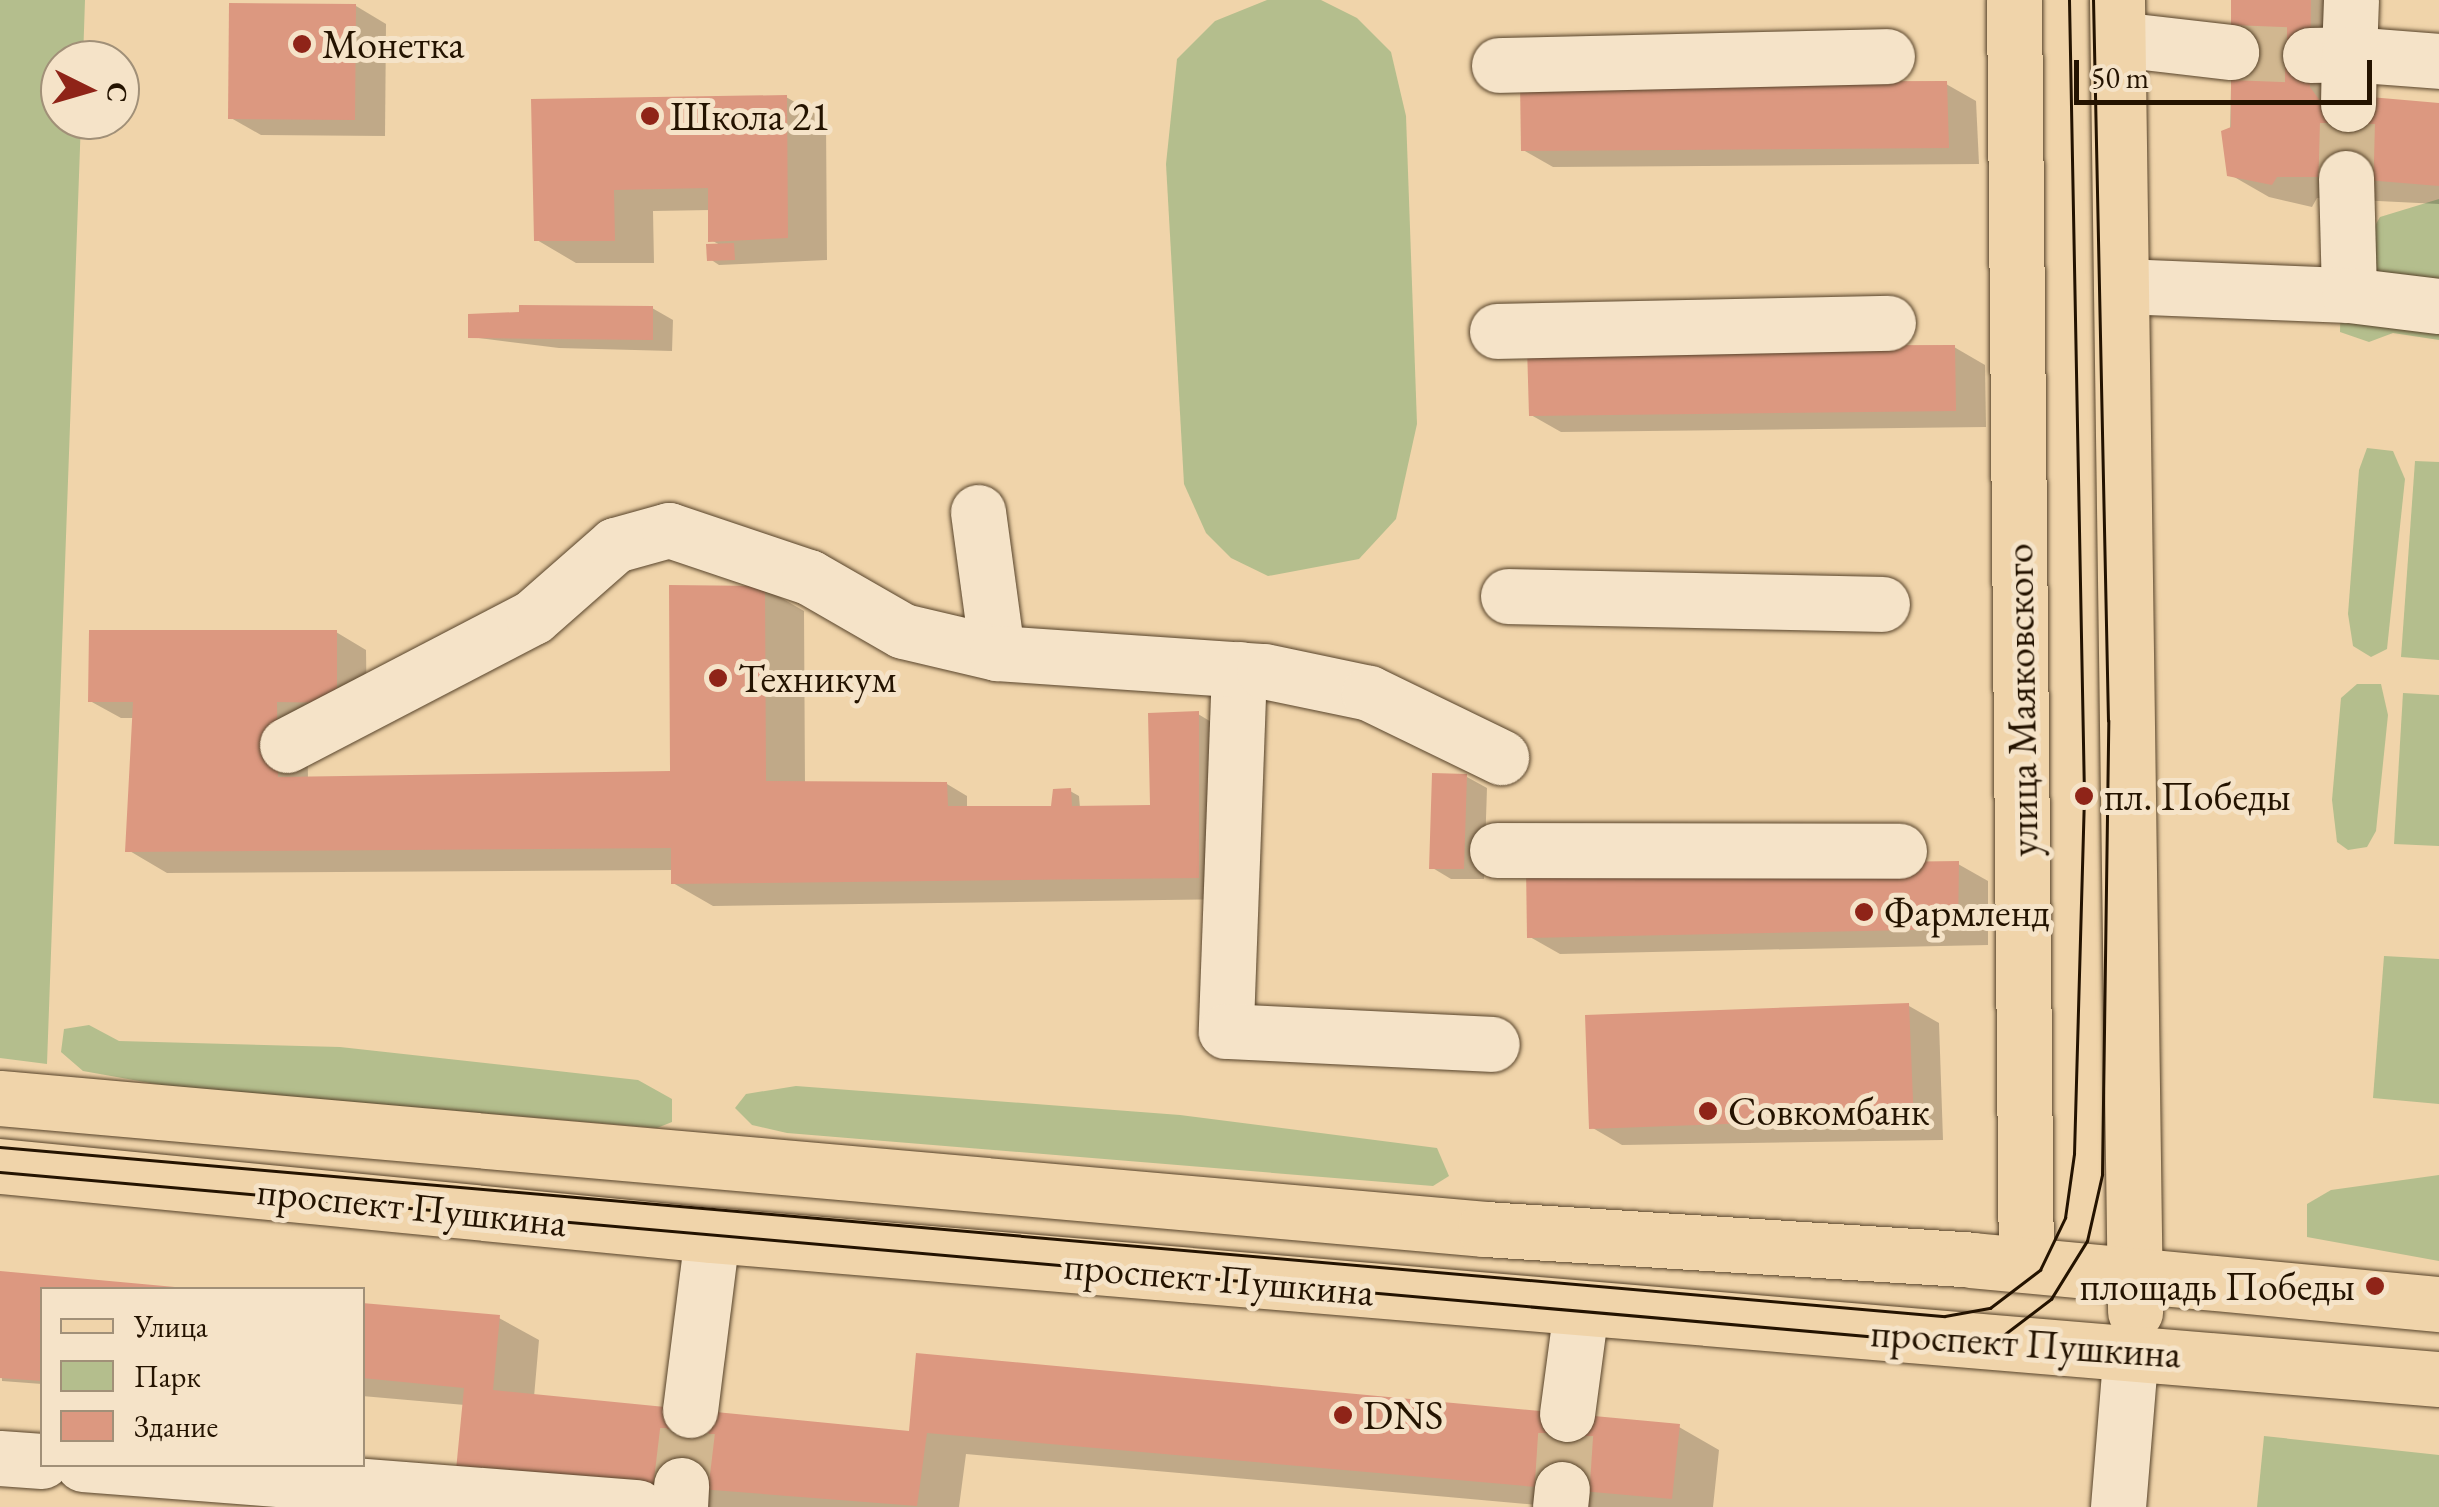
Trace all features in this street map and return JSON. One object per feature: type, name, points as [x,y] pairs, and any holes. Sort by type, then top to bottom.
[{"type":"main road","name":"улица Маяковского","points":[[2014,0],[2026,1264]]},
{"type":"main road","points":[[2118,19],[2139,1274],[2131,1350]]},
{"type":"main road","name":"проспект Пушкина","points":[[0,1098],[1484,1230],[2026,1264],[2439,1304]]},
{"type":"main road","name":"проспект Пушкина","points":[[0,1166],[712,1235],[1581,1309],[2131,1350],[2439,1379]]},
{"type":"main road","points":[[2026,1264],[2131,1350]]},
{"type":"street","points":[[2351,0],[2336,71],[2439,61]]},
{"type":"street","points":[[2118,19],[2231,52]]},
{"type":"street","points":[[1499,65],[1887,56]]},
{"type":"street","points":[[2346,178],[2350,295]]},
{"type":"street","points":[[2122,286],[2350,295],[2439,306]]},
{"type":"street","points":[[1497,331],[1888,322]]},
{"type":"street","points":[[978,512],[997,652]]},
{"type":"street","points":[[287,745],[533,617],[615,545],[669,530],[809,577],[903,631],[997,652],[1239,669],[1369,692],[1501,757]]},
{"type":"street","points":[[1508,596],[1882,604]]},
{"type":"street","points":[[1239,669],[1226,1032],[1492,1044]]},
{"type":"street","points":[[1497,850],[1899,851]]},
{"type":"street","points":[[690,1410],[712,1235]]},
{"type":"street","points":[[1567,1414],[1581,1309]]},
{"type":"street","points":[[2118,1507],[2131,1350]]},
{"type":"street","points":[[0,1458],[40,1462]]},
{"type":"street","points":[[132,1467],[666,1500]]},
{"type":"green space","points":[[0,0],[85,0],[84,40],[40,40],[40,140],[80,140],[47,1064],[0,1058]]},
{"type":"green space","points":[[1267,0],[1321,0],[1357,18],[1391,52],[1406,116],[1417,424],[1396,519],[1359,559],[1268,576],[1231,558],[1206,533],[1184,484],[1166,164],[1177,59],[1215,21]]},
{"type":"green space","points":[[2439,199],[2439,340],[2393,333],[2369,342],[2340,332],[2341,285],[2380,217]]},
{"type":"green space","points":[[2367,448],[2393,451],[2405,479],[2387,649],[2371,657],[2353,646],[2348,614],[2359,470]]},
{"type":"green space","points":[[2415,461],[2439,462],[2439,660],[2401,657]]},
{"type":"green space","points":[[2357,684],[2381,684],[2388,715],[2376,831],[2367,847],[2348,850],[2337,842],[2332,800],[2341,698]]},
{"type":"green space","points":[[2403,693],[2439,695],[2439,846],[2394,844]]},
{"type":"green space","points":[[2384,956],[2439,959],[2439,1104],[2373,1098]]},
{"type":"green space","points":[[89,1025],[119,1041],[340,1047],[638,1080],[672,1099],[672,1122],[657,1128],[167,1086],[83,1071],[61,1052],[64,1029]]},
{"type":"green space","points":[[796,1086],[1180,1115],[1437,1148],[1449,1176],[1433,1186],[787,1133],[752,1125],[735,1108],[746,1094]]},
{"type":"green space","points":[[2439,1175],[2439,1261],[2307,1237],[2307,1204],[2331,1190]]},
{"type":"green space","points":[[2264,1436],[2439,1455],[2439,1507],[2257,1507]]},
{"type":"building","points":[[2231,0],[2311,0],[2310,87],[2321,102],[2370,97],[2439,103],[2439,186],[2330,177],[2277,177],[2272,185],[2227,176],[2221,131],[2231,127]]},
{"type":"building","points":[[229,3],[356,4],[355,120],[228,119]]},
{"type":"building","points":[[1947,81],[1949,148],[1521,151],[1520,82]]},
{"type":"building","points":[[787,95],[788,238],[708,242],[708,188],[614,190],[615,241],[534,241],[531,99]]},
{"type":"building","points":[[734,243],[735,260],[707,261],[706,244]]},
{"type":"building","points":[[519,305],[653,306],[653,340],[468,338],[468,314],[519,312]]},
{"type":"building","points":[[1955,345],[1956,411],[1529,416],[1527,346]]},
{"type":"building","name":"Техникум","points":[[669,585],[765,586],[766,781],[947,782],[948,806],[1051,806],[1053,789],[1071,788],[1072,806],[1150,805],[1148,713],[1199,711],[1199,878],[671,884],[671,848],[125,852],[133,702],[88,702],[89,630],[337,630],[337,703],[277,702],[278,777],[670,771]]},
{"type":"building","points":[[1432,773],[1467,774],[1464,869],[1429,869]]},
{"type":"building","points":[[1959,861],[1958,929],[1527,938],[1526,867]]},
{"type":"building","points":[[1909,1003],[1914,1124],[1838,1126],[1837,1120],[1589,1129],[1585,1015]]},
{"type":"building","points":[[0,1271],[175,1287],[40,1287],[40,1381],[0,1378]]},
{"type":"building","points":[[365,1303],[500,1315],[493,1390],[909,1431],[916,1353],[1680,1424],[1672,1499],[927,1433],[917,1506],[456,1470],[464,1388],[365,1378]]},
{"type":"tunnel","points":[[2231,52],[2310,55]]},
{"type":"tunnel","points":[[2346,178],[2348,104]]},
{"type":"tunnel","points":[[681,1485],[690,1410]]},
{"type":"tunnel","points":[[1562,1489],[1567,1414]]},
{"type":"tram line","points":[[0,1147],[1945,1316],[1990,1308],[2040,1270],[2065,1218],[2074,1154],[2084,796],[2069,0]]},
{"type":"tram line","points":[[0,1172],[1957,1344],[2001,1337],[2051,1299],[2087,1241],[2102,1175],[2108,721],[2093,0]]},
{"type":"place","name":"Монетка","points":[[302,44]]},
{"type":"place","name":"Школа 21","points":[[650,116]]},
{"type":"place","name":"Техникум","points":[[718,678]]},
{"type":"place","name":"пл. Победы","points":[[2084,796]]},
{"type":"place","name":"Фармленд","points":[[1864,912]]},
{"type":"place","name":"Совкомбанк","points":[[1708,1111]]},
{"type":"place","name":"площадь Победы","points":[[2375,1286]]},
{"type":"place","name":"DNS","points":[[1343,1415]]}]
